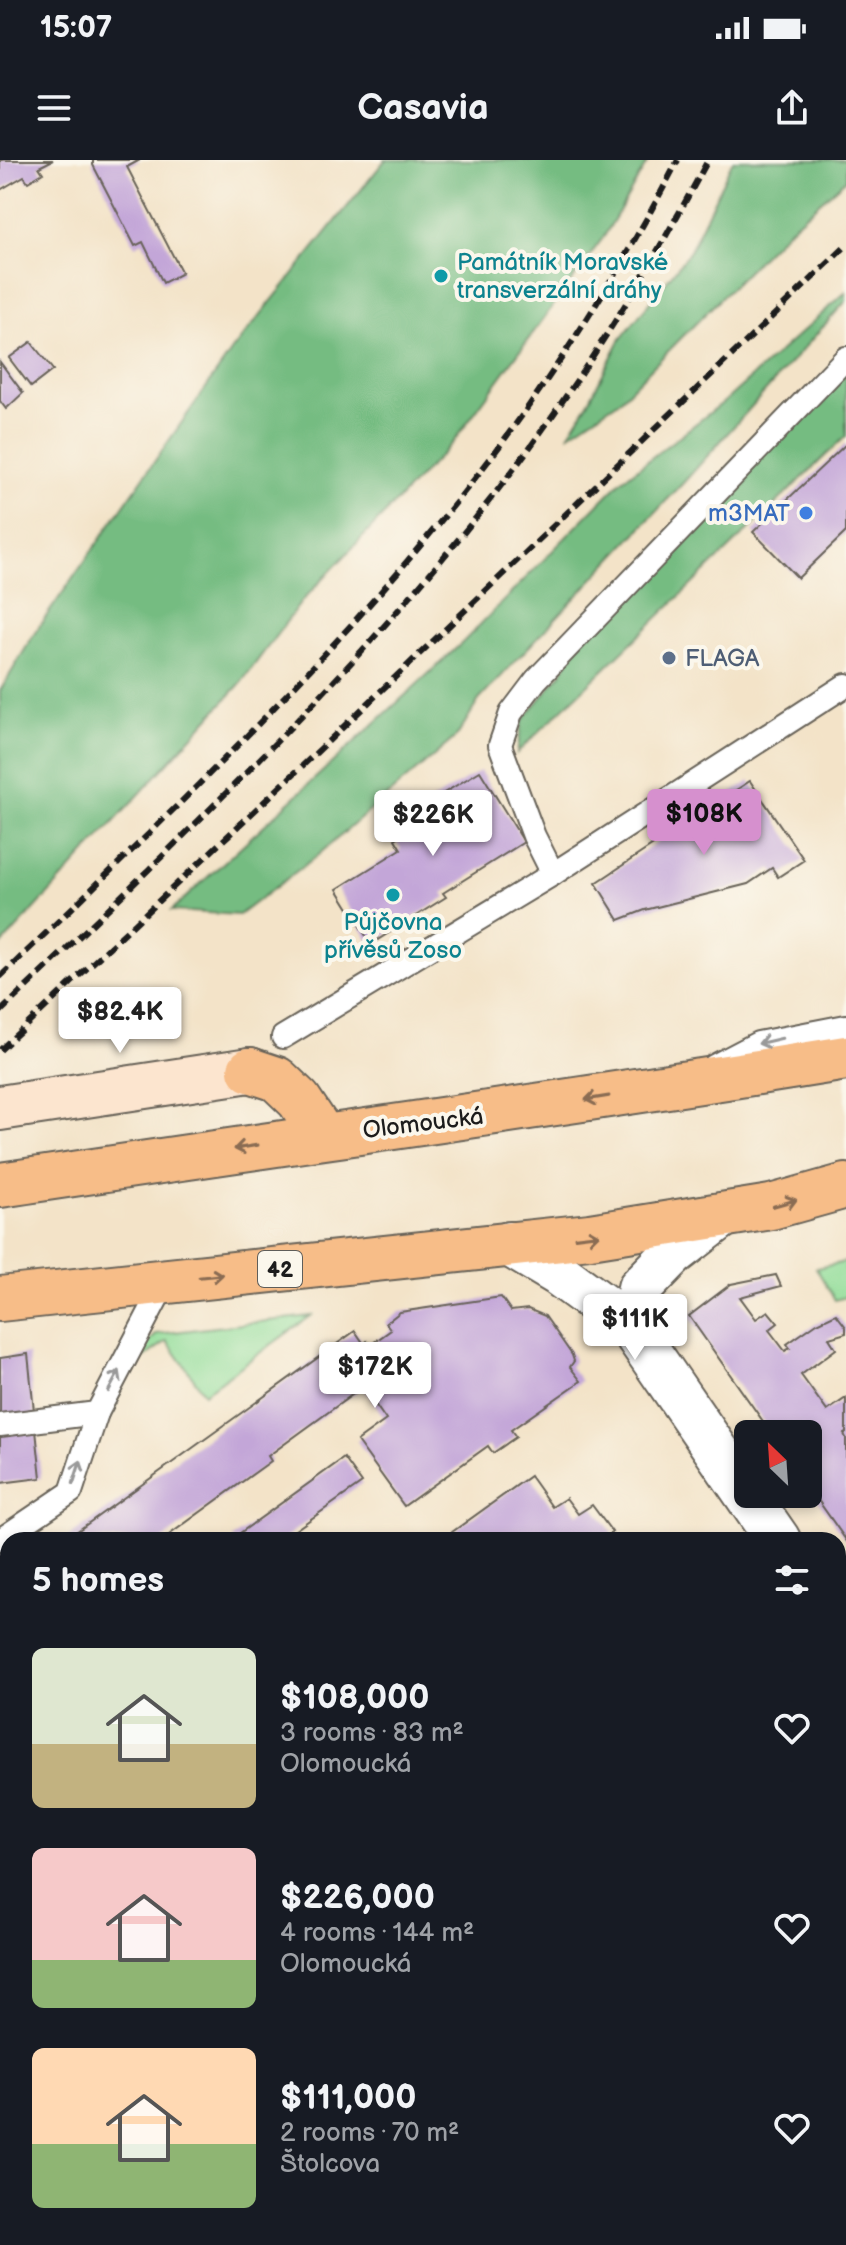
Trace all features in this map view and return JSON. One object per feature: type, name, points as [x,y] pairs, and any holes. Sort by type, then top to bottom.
[{"type":"main road","name":"Olomoucká","points":[[0,1185],[323,1136],[479,1116],[846,1058]]},
{"type":"main road","points":[[250,1070],[277,1079],[299,1100],[323,1136]]},
{"type":"main road","name":"42","points":[[0,1299],[590,1236],[771,1207],[846,1186]]},
{"type":"street","points":[[0,1108],[250,1070]]},
{"type":"street","points":[[632,1328],[640,1288],[674,1253],[723,1215]]},
{"type":"street","points":[[509,1244],[559,1274],[632,1328],[772,1532]]},
{"type":"lane","points":[[553,874],[534,836],[500,745],[511,713],[536,680],[846,358]]},
{"type":"lane","points":[[283,1037],[553,874],[846,685]]},
{"type":"lane","points":[[674,1086],[758,1043],[846,1026]]},
{"type":"lane","points":[[12,1532],[71,1492],[97,1413],[166,1281]]},
{"type":"lane","points":[[0,1425],[97,1413]]},
{"type":"green space","points":[[385,160],[649,160],[605,235],[453,442],[302,601],[240,684],[0,947],[0,691],[36,631],[233,349]]},
{"type":"green space","points":[[733,160],[846,160],[846,179],[787,231],[620,400],[568,435],[620,340],[690,251]]},
{"type":"green space","points":[[846,292],[846,301],[685,481],[479,700],[457,736],[318,855],[239,915],[171,911],[463,642],[621,481],[725,401]]},
{"type":"green space","points":[[846,368],[846,436],[517,753],[522,721],[560,675],[600,611]]},
{"type":"green space","points":[[846,1262],[846,1297],[835,1300],[816,1268]]},
{"type":"green space","points":[[311,1316],[204,1393],[167,1341],[131,1367],[133,1371],[125,1376],[124,1372],[140,1351],[157,1334]]},
{"type":"building","points":[[0,160],[53,160],[39,167],[43,173],[28,182],[24,176],[0,190]]},
{"type":"building","points":[[93,160],[140,160],[127,167],[182,273],[163,283],[143,242],[135,246]]},
{"type":"building","points":[[31,342],[53,370],[31,387],[9,358]]},
{"type":"building","points":[[0,362],[23,393],[6,409],[0,401]]},
{"type":"building","points":[[846,444],[846,532],[798,578],[753,532]]},
{"type":"building","points":[[480,771],[524,842],[443,893],[446,897],[371,944],[337,889],[401,849],[395,839],[436,813],[429,802]]},
{"type":"building","points":[[750,781],[804,860],[778,877],[772,868],[748,884],[645,910],[619,920],[596,883]]},
{"type":"building","points":[[776,1275],[781,1286],[740,1297],[756,1319],[768,1311],[778,1323],[769,1330],[785,1351],[790,1348],[787,1344],[836,1314],[846,1327],[846,1333],[829,1338],[836,1349],[801,1375],[827,1411],[846,1398],[846,1532],[840,1532],[822,1506],[822,1420],[762,1420],[689,1316],[731,1284]]},
{"type":"building","points":[[501,1297],[511,1311],[528,1309],[545,1316],[572,1355],[574,1361],[570,1367],[581,1381],[511,1430],[516,1437],[493,1453],[488,1446],[404,1506],[357,1441],[386,1420],[363,1387],[268,1456],[271,1461],[173,1532],[76,1532],[355,1331],[364,1344],[367,1341],[370,1345],[391,1330],[386,1323],[400,1312]]},
{"type":"building","points":[[28,1354],[41,1478],[0,1483],[0,1358]]},
{"type":"building","points":[[344,1458],[362,1483],[292,1532],[241,1532]]},
{"type":"building","points":[[530,1476],[552,1507],[566,1498],[578,1514],[592,1505],[612,1532],[452,1532]]},
{"type":"railway","points":[[0,977],[239,744],[408,560],[492,457],[550,375],[630,248],[678,160]]},
{"type":"railway","points":[[0,1012],[250,769],[427,577],[514,469],[574,384],[657,251],[708,160]]},
{"type":"railway","points":[[0,1050],[316,753],[846,246]]},
{"type":"place","name":"Památník Moravské transverzální dráhy","points":[[441,276]]},
{"type":"place","name":"m3MAT","points":[[806,513]]},
{"type":"place","name":"FLAGA","points":[[669,658]]},
{"type":"place","name":"Půjčovna přívěsů Zoso","points":[[393,895]]}]
